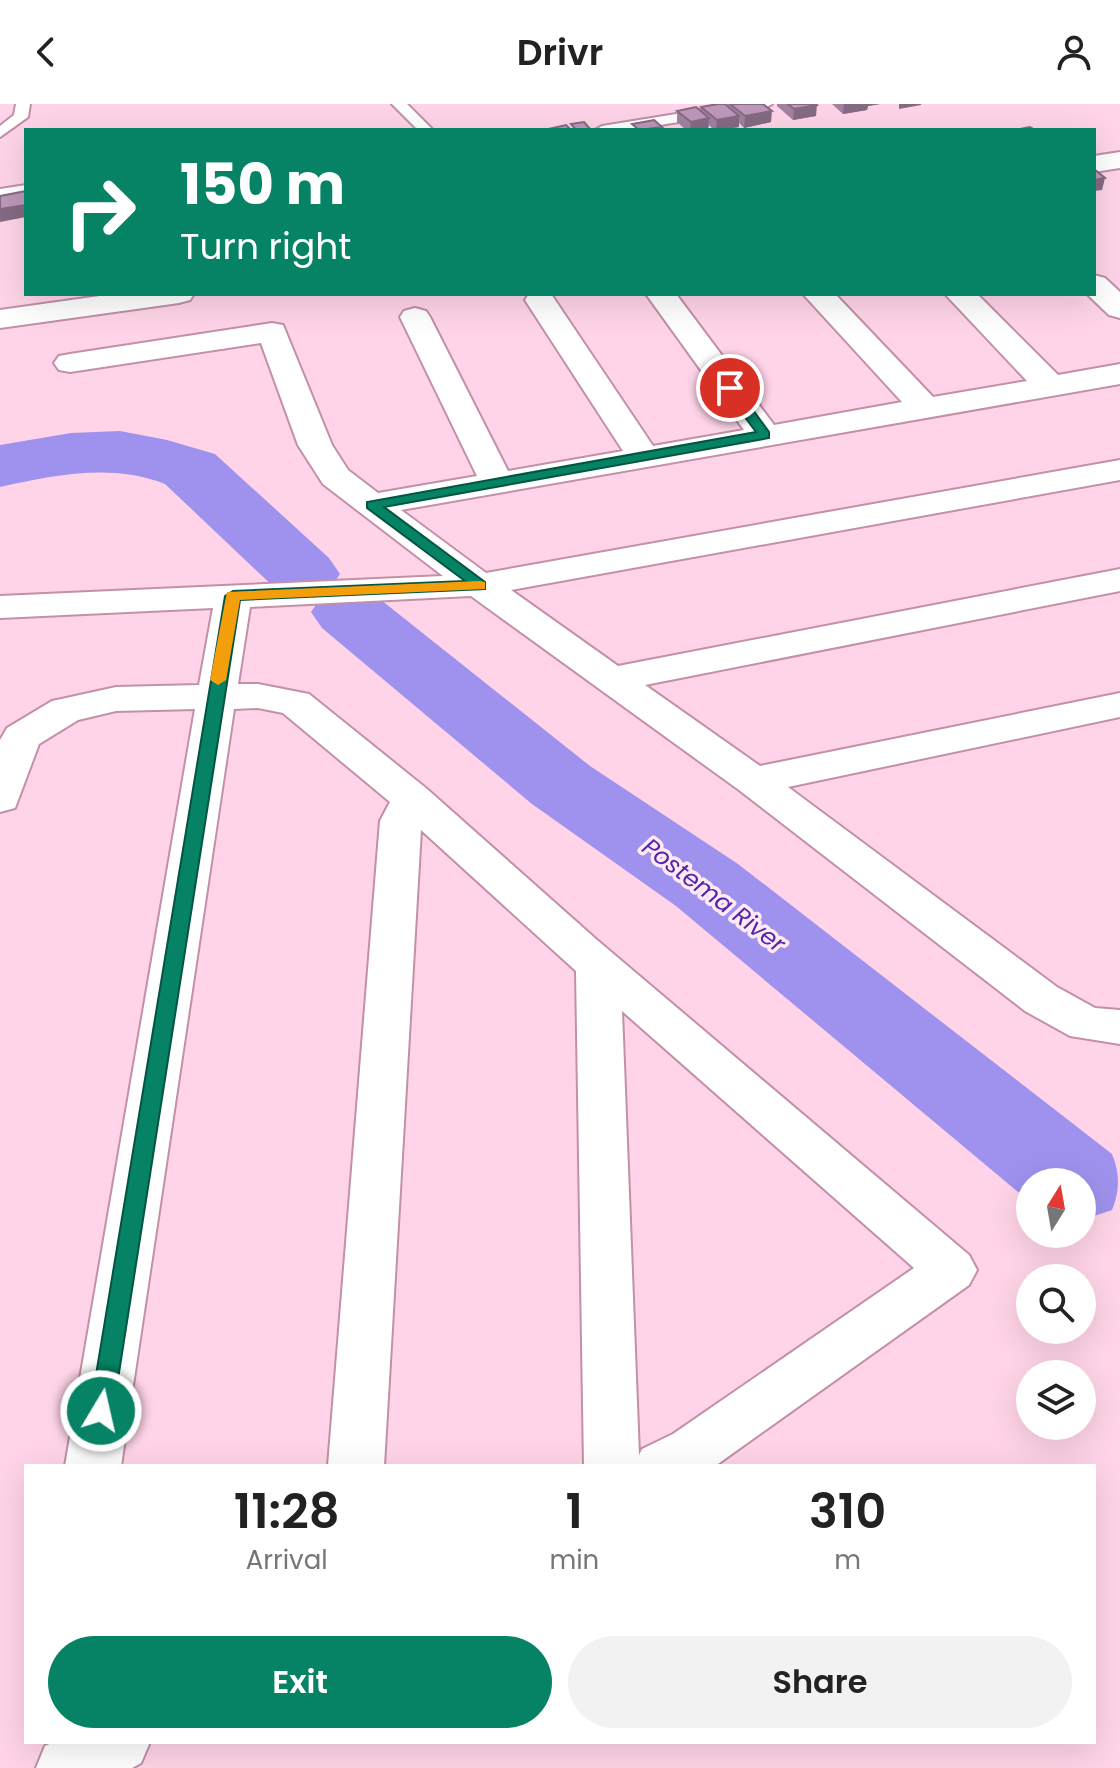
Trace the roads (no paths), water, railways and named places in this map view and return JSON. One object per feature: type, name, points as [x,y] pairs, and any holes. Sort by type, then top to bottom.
[{"type":"street","points":[[1096,164],[1120,160]]},
{"type":"street","points":[[1096,286],[1120,309]]},
{"type":"street","points":[[0,319],[165,296]]},
{"type":"street","points":[[662,296],[765,435]]},
{"type":"street","points":[[820,296],[924,407]]},
{"type":"street","points":[[962,296],[1050,386]]},
{"type":"street","points":[[540,300],[643,455]]},
{"type":"street","points":[[415,317],[496,481]]},
{"type":"street","points":[[70,363],[272,332],[315,445],[335,477],[610,680],[753,781],[1041,999],[1086,1024],[1120,1027]]},
{"type":"street","points":[[372,505],[643,455],[1120,374]]},
{"type":"street","points":[[0,607],[480,585],[1120,470]]},
{"type":"street","points":[[610,680],[1120,580]]},
{"type":"street","points":[[93,1464],[233,596]]},
{"type":"street","points":[[0,798],[21,737],[66,710],[116,699],[258,696],[295,703],[412,799],[951,1270],[692,1451],[666,1464]]},
{"type":"street","points":[[753,781],[1120,705]]},
{"type":"street","points":[[356,1464],[401,821],[412,799]]},
{"type":"street","points":[[598,964],[612,1464]]},
{"type":"street","points":[[50,1768],[54,1744]]},
{"type":"street","points":[[67,1768],[115,1744]]},
{"type":"lane","points":[[0,133],[21,117],[23,104]]},
{"type":"lane","points":[[399,104],[424,128]]},
{"type":"lane","points":[[615,128],[765,104]]},
{"type":"lane","points":[[0,194],[24,190]]},
{"type":"waterway","name":"Postema River","points":[[0,466],[71,453],[96,452],[120,452],[167,460],[190,469],[303,574]]},
{"type":"waterway","name":"Postema River","points":[[349,612],[561,785],[707,885],[1059,1168]]}]
